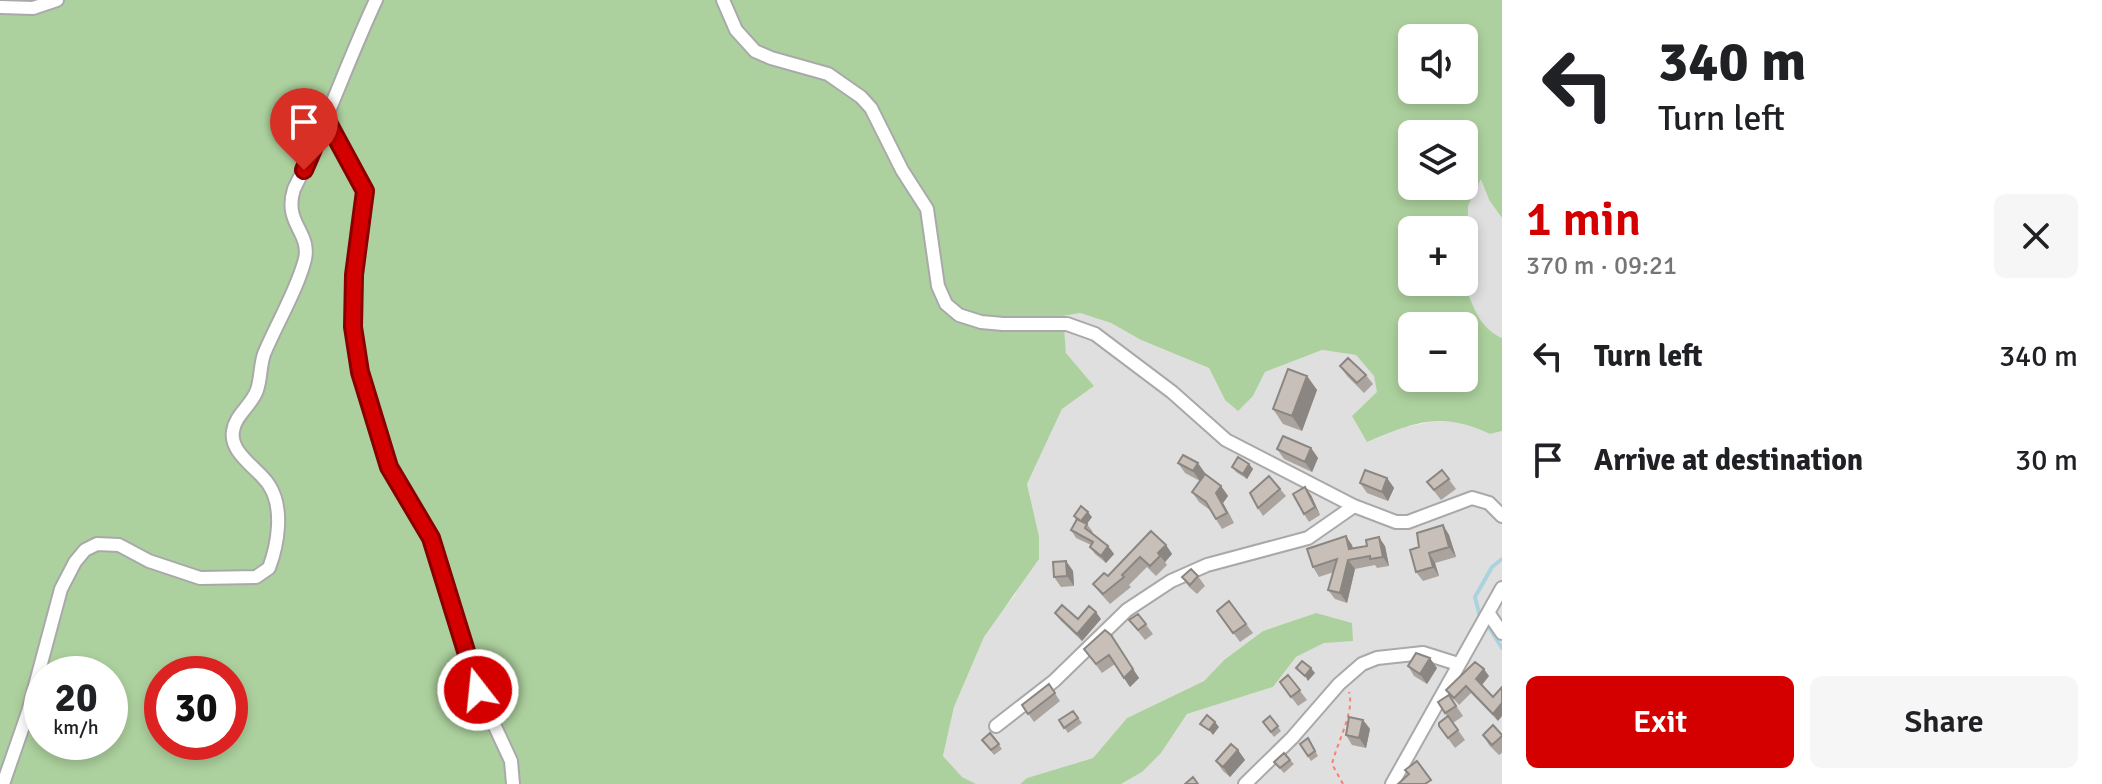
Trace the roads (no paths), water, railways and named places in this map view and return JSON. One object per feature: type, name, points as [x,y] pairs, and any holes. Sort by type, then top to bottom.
[{"type":"street","points":[[0,7],[33,8],[57,0]]},
{"type":"street","points":[[3,784],[28,712],[61,589],[85,550],[97,544],[119,545],[149,561],[200,578],[256,577],[269,568],[278,522],[276,503],[269,484],[238,451],[233,430],[257,392],[263,357],[304,261],[304,243],[291,215],[290,202],[346,75],[360,31],[376,0]]},
{"type":"street","points":[[723,0],[736,30],[755,51],[828,74],[861,97],[871,108],[902,170],[927,209],[938,286],[946,304],[953,310],[981,322],[1067,324],[1095,334],[1172,392],[1226,440],[1354,506],[1401,523],[1472,498],[1489,503],[1502,516]]},
{"type":"street","points":[[326,119],[365,191],[354,275],[353,327],[360,372],[389,467],[431,538],[478,690],[511,761],[513,784]]},
{"type":"street","points":[[996,726],[1054,681],[1127,610],[1171,581],[1207,565],[1308,538],[1354,506]]},
{"type":"street","points":[[1392,784],[1502,588]]},
{"type":"street","points":[[1489,614],[1502,633]]},
{"type":"street","points":[[1245,784],[1292,738],[1339,684],[1362,664],[1377,658],[1423,653],[1458,664]]},
{"type":"waterway","points":[[1480,617],[1475,597],[1492,567],[1502,559]]},
{"type":"waterway","points":[[1490,629],[1502,648]]}]
